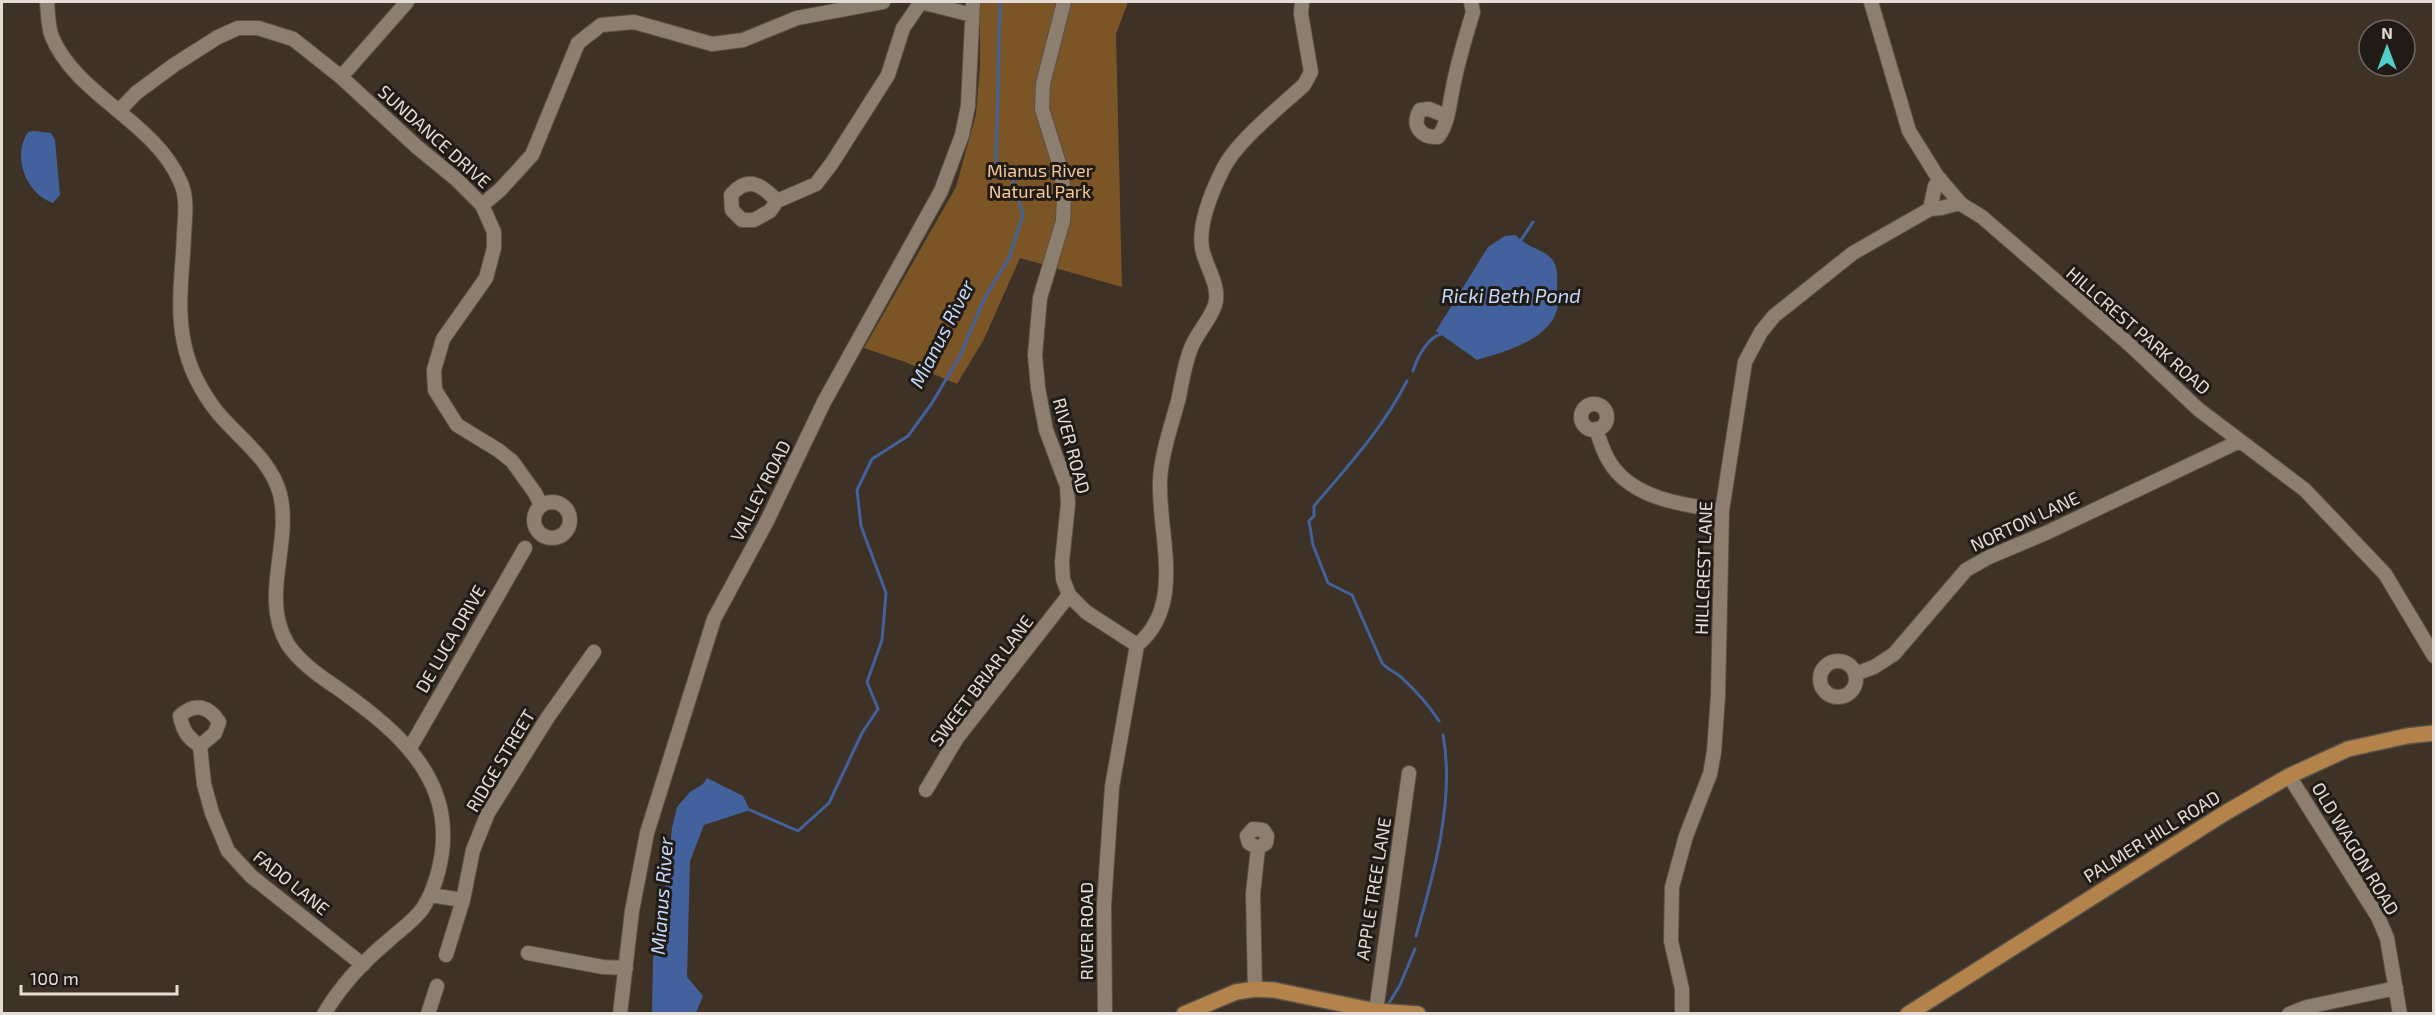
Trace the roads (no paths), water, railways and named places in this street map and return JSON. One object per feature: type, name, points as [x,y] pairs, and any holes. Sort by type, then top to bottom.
[{"type":"main road","name":"PALMER HILL ROAD","points":[[1908,1014],[2225,813],[2289,776],[2348,749],[2433,733]]},
{"type":"main road","points":[[1184,1014],[1236,993],[1255,989],[1274,990],[1374,1012],[1418,1014]]},
{"type":"street","points":[[47,2],[51,34],[56,45],[85,80],[163,151],[181,182],[186,210],[180,297],[184,346],[201,389],[218,413],[273,475],[283,513],[275,595],[276,613],[288,645],[316,673],[370,712],[410,748],[429,778],[441,812],[442,849],[430,895],[422,909],[363,965],[332,1000],[324,1014]]},
{"type":"street","points":[[341,77],[407,2]]},
{"type":"street","points":[[482,205],[500,190],[532,155],[578,43],[601,25],[634,22],[712,44],[743,40],[797,18],[882,2]]},
{"type":"street","points":[[777,201],[816,184],[832,163],[888,75],[903,28],[917,2],[973,8]]},
{"type":"street","name":"RIVER ROAD","points":[[1064,2],[1043,84],[1042,109],[1061,170],[1064,197],[1063,221],[1040,298],[1035,355],[1041,412],[1067,486],[1068,504],[1062,562],[1063,579],[1069,595]]},
{"type":"street","points":[[1069,595],[1086,612],[1137,645],[1150,634],[1157,621],[1165,590],[1167,565],[1160,480],[1163,458],[1191,347],[1215,305],[1215,287],[1202,248],[1203,226],[1213,193],[1230,156],[1304,85],[1311,72],[1301,14],[1302,2]]},
{"type":"street","points":[[1446,116],[1473,12],[1471,2]]},
{"type":"street","name":"HILLCREST PARK ROAD","points":[[1871,2],[1909,131],[1922,154],[1960,203],[1982,217],[2129,344],[2198,409],[2305,490],[2385,574],[2433,656]]},
{"type":"street","name":"VALLEY ROAD","points":[[620,1014],[632,911],[647,832],[714,619],[767,521],[824,402],[945,182],[962,135],[968,106],[973,8]]},
{"type":"street","name":"SUNDANCE DRIVE","points":[[119,111],[136,93],[174,65],[238,28],[258,28],[293,39],[341,77],[482,205],[494,232],[492,261],[486,278],[475,296],[443,339],[434,370],[434,383],[440,399],[457,425],[512,461],[541,505]]},
{"type":"street","points":[[1930,208],[1935,186],[1940,179]]},
{"type":"street","name":"HILLCREST LANE","points":[[1682,1014],[1682,989],[1672,949],[1670,914],[1677,863],[1710,774],[1714,752],[1718,696],[1722,511],[1745,362],[1761,332],[1774,316],[1853,253],[1930,208],[1941,208],[1960,203]]},
{"type":"street","points":[[1596,429],[1603,449],[1617,472],[1647,494],[1689,506],[1722,511]]},
{"type":"street","name":"NORTON LANE","points":[[1855,674],[1874,667],[1894,654],[1966,570],[1989,557],[2046,533],[2240,441]]},
{"type":"street","name":"DE LUCA DRIVE","points":[[410,748],[525,548]]},
{"type":"street","name":"SWEET BRIAR LANE","points":[[926,790],[957,738],[1069,595]]},
{"type":"street","name":"RIVER ROAD","points":[[1105,1014],[1104,905],[1111,799],[1137,645]]},
{"type":"street","name":"RIDGE STREET","points":[[446,955],[463,900],[473,850],[488,813],[548,717],[594,652]]},
{"type":"street","name":"FADO LANE","points":[[200,746],[204,784],[212,813],[228,851],[251,876],[363,965]]},
{"type":"street","name":"APPLE TREE LANE","points":[[1374,1012],[1394,892],[1409,773]]},
{"type":"street","name":"OLD WAGON ROAD","points":[[2289,776],[2378,917],[2387,938],[2400,1014]]},
{"type":"street","points":[[1255,989],[1253,894],[1258,848]]},
{"type":"street","points":[[430,895],[463,900]]},
{"type":"street","points":[[528,953],[603,967],[626,968]]},
{"type":"street","points":[[428,1014],[437,986]]},
{"type":"street","points":[[2289,1014],[2307,1007],[2396,988]]},
{"type":"water","points":[[28,132],[51,133],[55,140],[60,195],[53,203],[35,191],[24,173],[21,162],[23,142]]},
{"type":"water","name":"Ricki Beth Pond","points":[[1516,235],[1548,255],[1555,264],[1557,310],[1552,321],[1535,337],[1511,349],[1477,360],[1436,331],[1488,247],[1505,236]]},
{"type":"water","points":[[707,778],[743,796],[750,810],[704,825],[690,861],[687,977],[703,996],[696,1013],[652,1013],[653,959],[665,894],[672,828],[677,807]]},
{"type":"waterway","name":"Mianus River","points":[[750,810],[798,831],[829,803],[862,733],[878,709],[867,682],[882,640],[886,593],[861,526],[857,490],[872,459],[908,436],[932,403],[960,356],[984,299],[1009,258],[1023,215],[1011,174],[996,165],[1000,2]]},
{"type":"waterway","points":[[1519,243],[1533,222]]},
{"type":"waterway","points":[[1413,371],[1427,344],[1441,334]]},
{"type":"waterway","points":[[1407,381],[1376,431],[1314,506],[1314,516],[1309,521],[1313,545],[1328,583],[1352,595],[1382,663],[1411,687],[1439,721]]},
{"type":"waterway","points":[[1416,936],[1441,836],[1446,785],[1443,735]]},
{"type":"waterway","points":[[1389,1003],[1400,985],[1415,949]]},
{"type":"park label","name":"Mianus River Natural Park","points":[[1040,181]]}]
